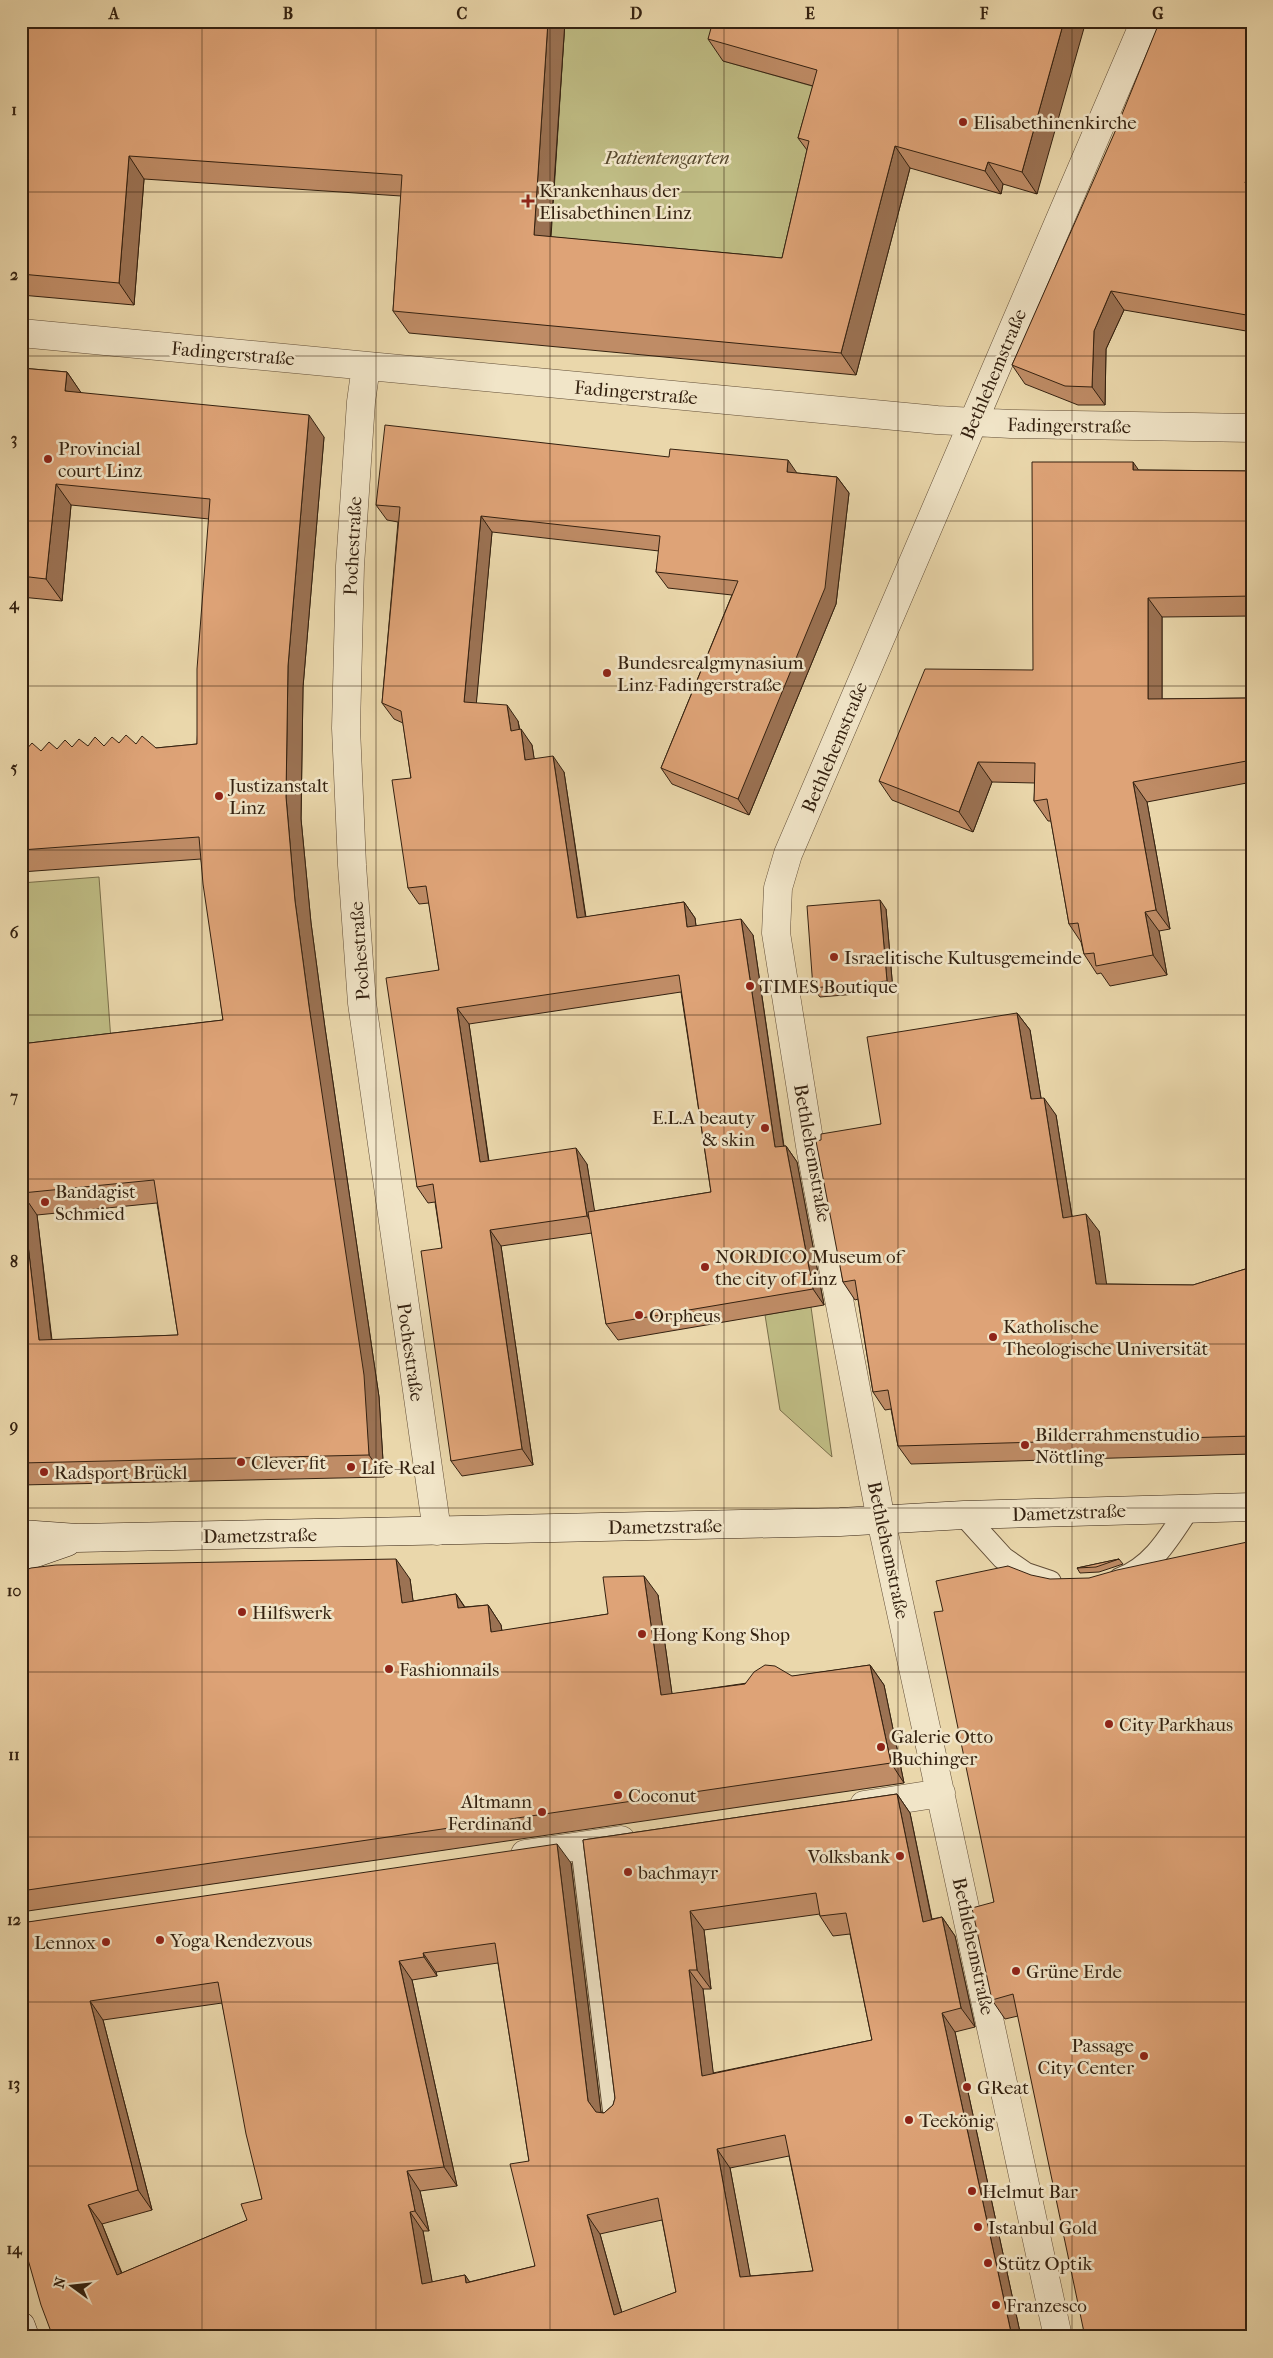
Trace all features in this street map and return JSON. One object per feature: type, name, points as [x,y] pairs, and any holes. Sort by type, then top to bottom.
[{"type":"street","name":"Bethlehemstraße","points":[[1058,2337],[881,1520],[811,1152],[776,933],[778,888],[788,854],[1145,21]]},
{"type":"street","name":"Fadingerstraße","points":[[21,334],[972,423],[1252,428]]},
{"type":"street","name":"Pochestraße","points":[[366,366],[361,402],[350,566],[346,728],[352,865],[362,1003],[436,1532]]},
{"type":"street","name":"Dametzstraße","points":[[77,1538],[436,1532],[881,1520],[964,1515],[1252,1507]]},
{"type":"street","points":[[21,1534],[77,1538]]},
{"type":"street","points":[[21,1558],[77,1538]]},
{"type":"street","points":[[840,1808],[941,1793]]},
{"type":"street","points":[[497,1858],[649,1836]]},
{"type":"street","points":[[21,2326],[25,2337]]},
{"type":"lane","points":[[1096,1587],[1136,1573],[1160,1550],[1188,1509]]},
{"type":"lane","points":[[964,1515],[1004,1558],[1026,1574],[1058,1585],[1068,1585]]},
{"type":"lane","points":[[582,1846],[615,2119]]},
{"type":"green space","name":"Patientengarten","points":[[565,21],[735,21],[723,61],[833,92],[801,264],[549,258]]},
{"type":"green space","points":[[99,877],[112,1054],[21,1060],[21,883]]},
{"type":"green space","points":[[811,1307],[832,1457],[780,1410],[765,1315]]},
{"type":"building","points":[[21,21],[548,21],[534,235],[782,258],[809,141],[798,138],[817,70],[708,39],[713,21],[962,21],[980,26],[981,21],[1064,21],[1022,172],[988,162],[985,171],[895,146],[841,353],[393,311],[402,175],[129,156],[119,283],[21,274]]},
{"type":"building","points":[[1176,21],[1252,21],[1252,159],[1245,183],[1252,183],[1252,316],[1111,291],[1094,331],[1092,387],[1065,386],[1012,365],[1114,134],[1159,23],[1173,28]]},
{"type":"building","points":[[21,368],[67,372],[65,391],[309,415],[288,666],[286,797],[295,901],[309,1006],[364,1375],[369,1455],[21,1463],[21,1044],[223,1020],[203,884],[199,837],[21,850],[21,748],[25,751],[32,743],[41,751],[49,742],[57,749],[65,740],[72,747],[79,739],[88,746],[95,737],[104,746],[112,737],[119,743],[126,735],[136,744],[142,736],[156,748],[197,744],[197,669],[210,499],[56,484],[46,579],[21,576]],"holes":[[[154,1180],[178,1335],[39,1340],[22,1193]]]},
{"type":"building","points":[[385,425],[669,457],[670,449],[788,460],[787,472],[837,477],[825,588],[738,799],[661,768],[738,581],[656,572],[660,536],[481,516],[464,702],[507,705],[511,731],[521,729],[525,760],[553,756],[577,918],[684,902],[687,927],[741,919],[775,1147],[786,1146],[813,1289],[606,1324],[588,1212],[711,1192],[679,975],[457,1008],[480,1162],[576,1148],[587,1216],[490,1230],[522,1449],[451,1461],[421,1251],[442,1248],[433,1184],[417,1187],[386,978],[439,970],[426,886],[408,888],[392,780],[411,778],[401,711],[382,703],[400,507],[376,505]]},
{"type":"building","points":[[1032,462],[1133,462],[1133,470],[1252,471],[1252,596],[1148,598],[1148,699],[1252,698],[1252,760],[1133,782],[1156,910],[1145,912],[1153,955],[1096,966],[1094,953],[1084,954],[1078,923],[1069,924],[1047,799],[1034,801],[1035,763],[978,762],[959,812],[879,781],[925,669],[1033,670]]},
{"type":"building","points":[[880,900],[887,981],[813,988],[807,906]]},
{"type":"building","points":[[1017,1013],[1031,1099],[1044,1098],[1063,1218],[1086,1214],[1096,1284],[1193,1285],[1252,1267],[1252,1436],[898,1446],[888,1390],[873,1392],[855,1280],[843,1282],[816,1141],[821,1140],[821,1134],[881,1124],[867,1037]]},
{"type":"building","points":[[1252,1541],[1252,2337],[1085,2337],[1013,1994],[992,2000],[972,1908],[994,1902],[934,1612],[943,1611],[936,1581],[1008,1566],[1031,1575],[1050,1579],[1089,1578],[1117,1570]]},
{"type":"building","points":[[396,1559],[402,1603],[456,1594],[458,1608],[488,1605],[491,1632],[608,1614],[603,1577],[644,1576],[661,1695],[745,1684],[754,1672],[765,1665],[775,1666],[792,1676],[870,1665],[891,1763],[21,1891],[21,1572],[31,1568],[56,1565]]},
{"type":"building","points":[[1119,1559],[1096,1567],[1077,1568]]},
{"type":"building","points":[[897,1794],[923,1922],[942,1917],[961,2008],[942,2013],[1012,2337],[53,2337],[41,2305],[21,2235],[21,1923],[557,1844],[588,2101],[596,2112],[604,2113],[613,2105],[615,2098],[583,1840]],"holes":[[[816,1893],[820,1916],[846,1913],[872,2040],[702,2076],[689,1970],[697,1970],[690,1911]],[[495,1943],[529,2161],[510,2164],[535,2266],[466,2283],[465,2275],[422,2284],[410,2212],[415,2211],[407,2171],[444,2167],[399,1961],[424,1957],[423,1953]],[[218,1982],[246,2134],[262,2199],[241,2204],[247,2220],[117,2275],[88,2205],[138,2190],[90,2001]],[[785,2135],[813,2271],[740,2277],[717,2149]],[[658,2198],[676,2292],[614,2315],[587,2215]]]},
{"type":"place","name":"Elisabethinenkirche","points":[[963,122]]},
{"type":"place","name":"Krankenhaus der Elisabethinen Linz","points":[[528,201]]},
{"type":"place","name":"Provincial court Linz","points":[[48,459]]},
{"type":"place","name":"Bundesrealgmynasium Linz Fadingerstraße","points":[[607,673]]},
{"type":"place","name":"Justizanstalt Linz","points":[[219,796]]},
{"type":"place","name":"Israelitische Kultusgemeinde","points":[[834,957]]},
{"type":"place","name":"TIMES Boutique","points":[[750,986]]},
{"type":"place","name":"E.L.A beauty & skin","points":[[765,1128]]},
{"type":"place","name":"Bandagist Schmied","points":[[45,1202]]},
{"type":"place","name":"NORDICO Museum of the city of Linz","points":[[705,1267]]},
{"type":"place","name":"Orpheus","points":[[639,1315]]},
{"type":"place","name":"Katholische Theologische Universität","points":[[993,1337]]},
{"type":"place","name":"Bilderrahmenstudio Nöttling","points":[[1025,1445]]},
{"type":"place","name":"Clever fit","points":[[241,1462]]},
{"type":"place","name":"Life-Real","points":[[351,1467]]},
{"type":"place","name":"Radsport Brückl","points":[[44,1472]]},
{"type":"place","name":"Hilfswerk","points":[[242,1612]]},
{"type":"place","name":"Hong Kong Shop","points":[[642,1634]]},
{"type":"place","name":"Fashionnails","points":[[389,1669]]},
{"type":"place","name":"City Parkhaus","points":[[1109,1724]]},
{"type":"place","name":"Galerie Otto Buchinger","points":[[881,1747]]},
{"type":"place","name":"Coconut","points":[[618,1795]]},
{"type":"place","name":"Altmann Ferdinand","points":[[542,1812]]},
{"type":"place","name":"Volksbank","points":[[900,1856]]},
{"type":"place","name":"bachmayr","points":[[628,1872]]},
{"type":"place","name":"Yoga Rendezvous","points":[[160,1940]]},
{"type":"place","name":"Lennox","points":[[106,1942]]},
{"type":"place","name":"Grüne Erde","points":[[1016,1971]]},
{"type":"place","name":"Passage City Center","points":[[1144,2056]]},
{"type":"place","name":"GReat","points":[[967,2087]]},
{"type":"place","name":"Teekönig","points":[[909,2120]]},
{"type":"place","name":"Helmut Bar","points":[[972,2191]]},
{"type":"place","name":"Istanbul Gold","points":[[978,2227]]},
{"type":"place","name":"Stütz Optik","points":[[988,2263]]},
{"type":"place","name":"Franzesco","points":[[996,2305]]}]
